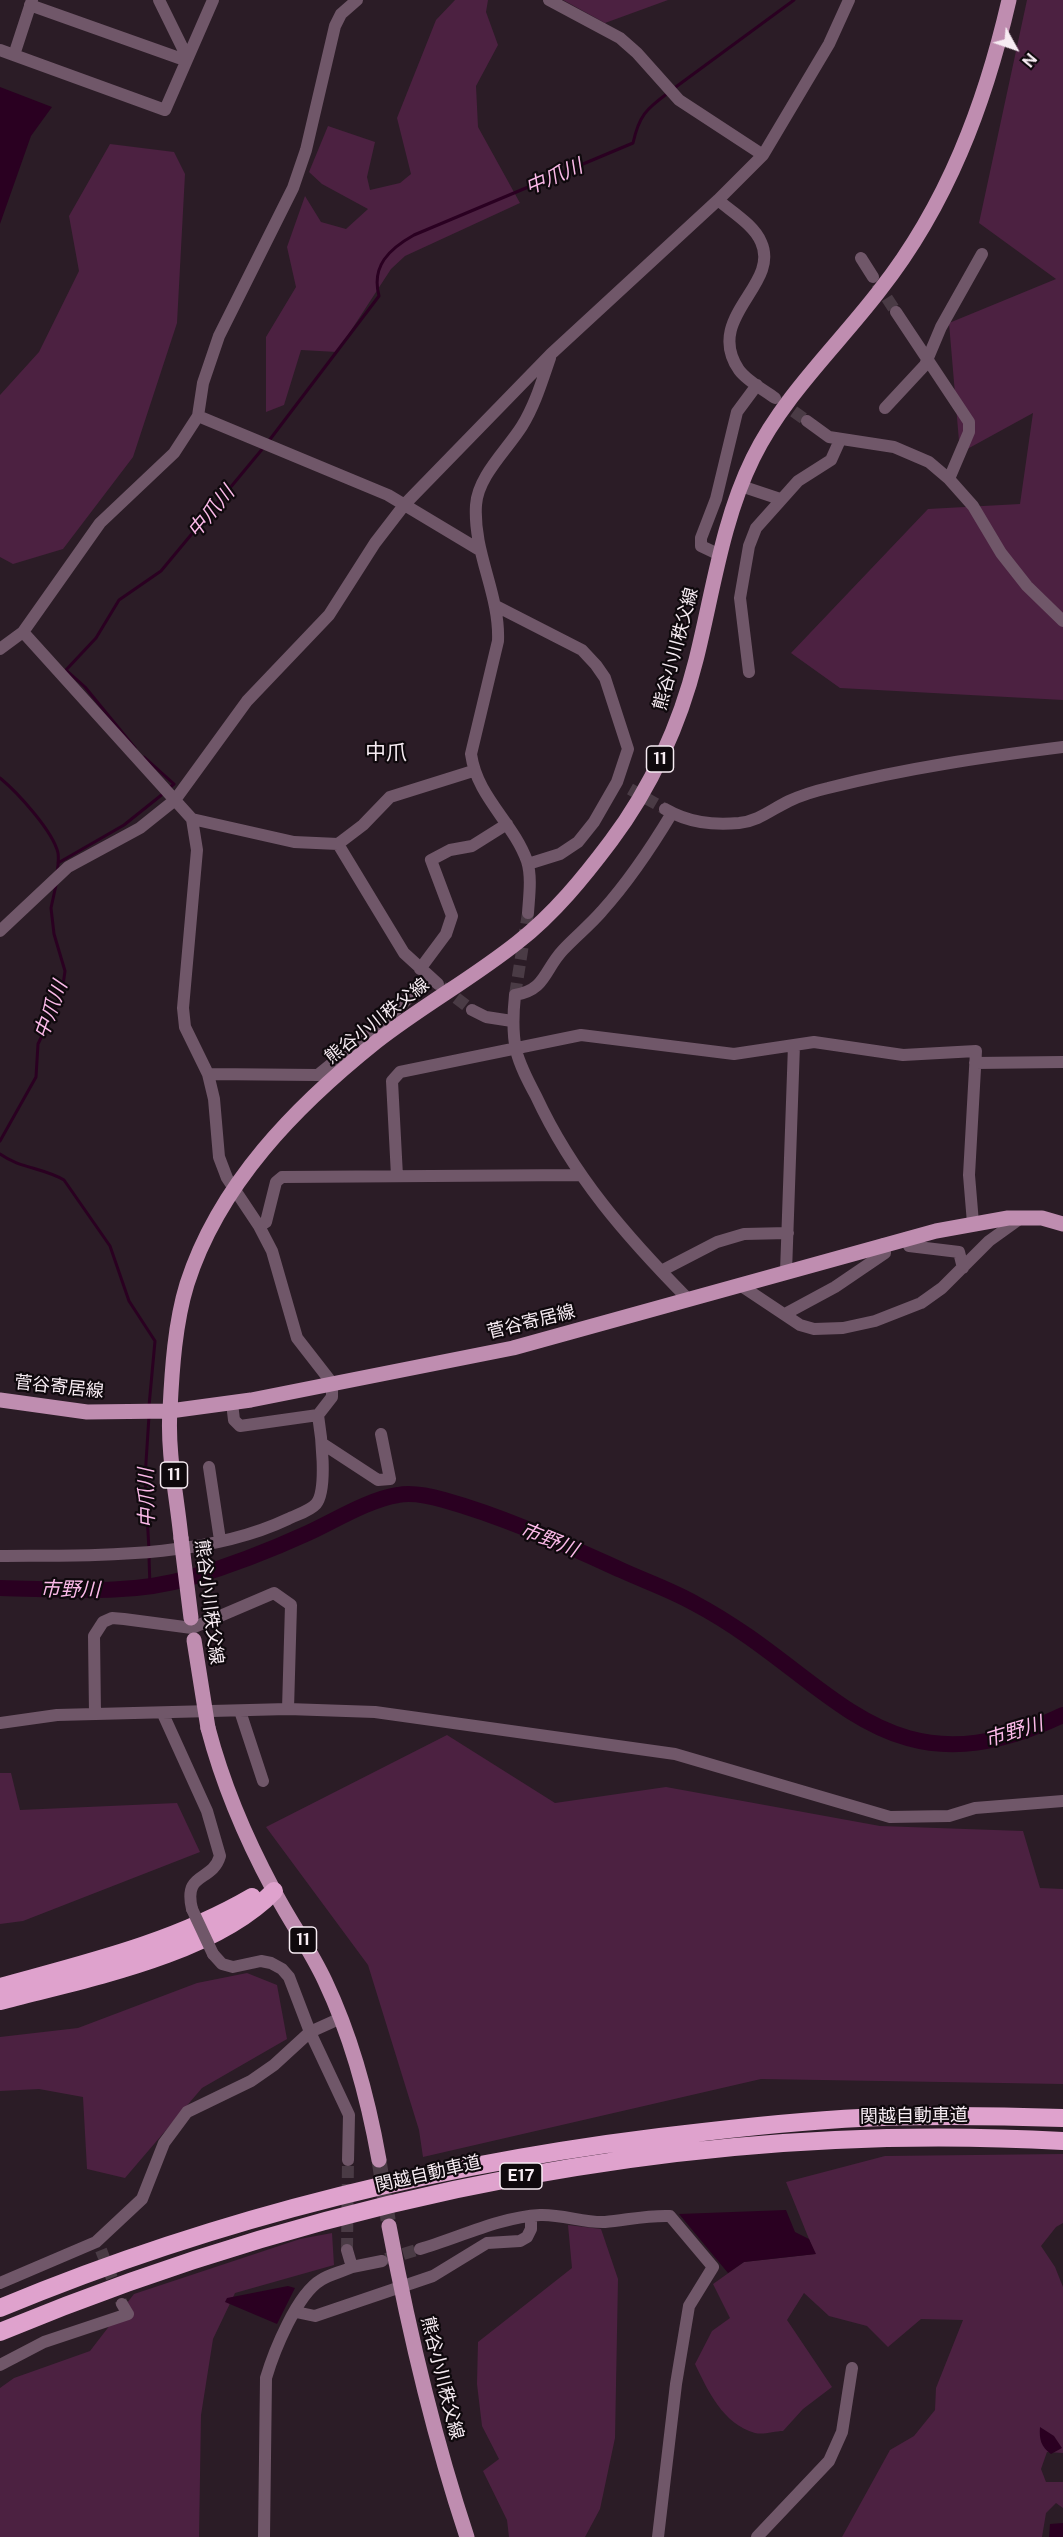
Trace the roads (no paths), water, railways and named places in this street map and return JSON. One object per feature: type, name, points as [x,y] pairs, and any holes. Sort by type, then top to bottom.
[{"type":"highway","points":[[0,1987],[157,1942],[200,1925],[252,1897],[274,1891]]},
{"type":"highway","points":[[0,2001],[108,1972],[171,1952],[230,1924],[258,1907],[274,1891]]},
{"type":"highway","name":"関越自動車道","points":[[0,2308],[78,2277],[178,2243],[321,2202],[455,2169],[547,2151],[765,2125],[881,2117],[1063,2118]]},
{"type":"highway","name":"関越自動車道","points":[[0,2332],[183,2263],[252,2240],[396,2202],[516,2176],[718,2148],[885,2137],[977,2136],[1063,2141]]},
{"type":"highway","points":[[0,2344],[183,2263]]},
{"type":"highway","points":[[0,2304],[78,2277]]},
{"type":"main road","name":"熊谷小川秩父線","points":[[379,2160],[364,2089],[342,2018],[318,1968],[274,1891],[231,1804],[208,1728],[192,1629],[181,1538],[170,1412],[174,1358],[186,1288],[203,1242],[233,1187],[281,1131],[322,1090],[377,1042],[520,941],[569,892],[613,838],[641,796],[672,735],[691,678],[720,555],[741,486],[772,425],[882,288],[943,192],[964,146],[994,66],[1009,0]]},
{"type":"main road","name":"菅谷寄居線","points":[[0,1400],[87,1412],[170,1412],[232,1403],[513,1348],[883,1244],[973,1223],[1042,1218],[1063,1224]]},
{"type":"main road","name":"熊谷小川秩父線","points":[[389,2226],[421,2381],[447,2479],[467,2537]]},
{"type":"street","points":[[159,0],[187,57]]},
{"type":"street","points":[[0,50],[165,110],[213,0]]},
{"type":"street","points":[[0,649],[24,632],[100,523],[174,453],[198,416],[203,383],[219,336],[293,188],[306,150],[334,26],[341,14],[357,0]]},
{"type":"street","points":[[549,0],[620,38],[637,53],[679,100],[763,154]]},
{"type":"street","points":[[0,931],[68,867],[140,828],[175,801],[247,701],[329,615],[375,543],[405,504],[551,354],[718,200],[763,154],[829,44],[849,0]]},
{"type":"street","points":[[14,55],[31,3],[178,58],[187,57]]},
{"type":"street","points":[[718,200],[753,230],[761,241],[764,253],[752,290],[739,307],[729,336],[730,349],[739,370],[775,398]]},
{"type":"street","points":[[885,408],[920,372],[927,361],[941,327],[982,254]]},
{"type":"street","points":[[861,258],[873,277]]},
{"type":"street","points":[[896,312],[969,422],[969,432],[950,479]]},
{"type":"street","points":[[528,913],[528,864],[507,824],[481,789],[473,771],[471,744],[498,641],[496,606],[478,549],[476,503],[485,481],[522,425],[537,396],[551,354]]},
{"type":"street","points":[[720,555],[701,546],[701,538],[716,499],[737,412],[757,385]]},
{"type":"street","points":[[198,416],[405,504],[478,549]]},
{"type":"street","points":[[807,420],[830,437],[904,450],[929,462],[950,479],[973,506],[1001,553],[1027,586],[1063,621]]},
{"type":"street","points":[[749,672],[741,617],[741,587],[756,528],[798,481],[831,460],[840,440]]},
{"type":"street","points":[[741,486],[780,499]]},
{"type":"street","points":[[496,606],[582,650],[605,678],[627,749],[617,783],[594,822],[578,842],[560,854],[528,864]]},
{"type":"street","points":[[24,632],[192,819],[294,842],[338,844],[363,825],[390,797],[473,771]]},
{"type":"street","points":[[688,1299],[629,1239],[580,1175],[544,1114],[516,1048],[512,1020],[515,995],[527,993],[540,985],[561,952],[602,912],[637,869],[669,811],[692,822],[741,822],[763,817],[801,796],[865,778],[939,763],[1063,747]]},
{"type":"street","points":[[617,783],[630,789]]},
{"type":"street","points":[[192,819],[196,850],[183,1008],[185,1027],[208,1074],[214,1100],[219,1156],[233,1187],[259,1226],[272,1251],[297,1338],[332,1383],[332,1397],[318,1415],[240,1426],[234,1420],[232,1403]]},
{"type":"street","points":[[208,1074],[318,1075],[389,1017],[429,977],[452,916],[452,909],[431,860],[450,850],[472,846],[507,824]]},
{"type":"street","points":[[338,844],[391,933],[429,977]]},
{"type":"street","points":[[472,1010],[486,1017],[512,1020]]},
{"type":"street","points":[[398,1176],[392,1086],[394,1077],[400,1072],[580,1035],[734,1054],[814,1042],[903,1055],[976,1051],[969,1175],[973,1223]]},
{"type":"street","points":[[786,1272],[794,1045]]},
{"type":"street","points":[[975,1064],[1063,1062]]},
{"type":"street","points":[[259,1226],[266,1222],[276,1182],[282,1177],[580,1175]]},
{"type":"street","points":[[740,1285],[800,1325],[814,1329],[843,1328],[900,1314],[921,1304],[963,1268],[989,1241],[1021,1218]]},
{"type":"street","points":[[661,1271],[717,1242],[744,1233],[788,1233]]},
{"type":"street","points":[[906,1238],[909,1246],[959,1252],[963,1268]]},
{"type":"street","points":[[785,1314],[835,1287],[885,1253],[883,1244]]},
{"type":"street","points":[[0,1556],[140,1554],[260,1532],[316,1504],[323,1487],[320,1458],[323,1444],[318,1415]]},
{"type":"street","points":[[323,1444],[378,1480],[390,1479],[381,1434]]},
{"type":"street","points":[[209,1467],[220,1540]]},
{"type":"street","points":[[95,1714],[94,1636],[103,1622],[112,1618],[192,1629],[262,1596],[274,1593],[291,1605],[288,1709]]},
{"type":"street","points":[[0,1724],[57,1715],[288,1709],[375,1712],[675,1754],[890,1817],[948,1816],[975,1808],[1063,1801]]},
{"type":"street","points":[[240,1711],[263,1781]]},
{"type":"street","points":[[163,1714],[207,1811],[220,1856],[214,1867],[195,1880],[190,1888],[192,1908],[213,1954],[227,1966],[261,1961],[282,1969],[289,1977],[310,2032],[349,2115],[348,2160]]},
{"type":"street","points":[[0,2283],[98,2246],[142,2199],[164,2143],[188,2112],[251,2081],[274,2065],[310,2032],[342,2018]]},
{"type":"street","points":[[420,2249],[511,2219],[531,2216],[551,2215],[602,2222],[655,2215],[670,2216],[713,2267],[689,2306],[673,2406],[658,2537]]},
{"type":"street","points":[[296,2312],[315,2316],[433,2276],[487,2243],[520,2241],[531,2229],[531,2216]]},
{"type":"street","points":[[347,2250],[352,2267]]},
{"type":"street","points":[[264,2537],[266,2378],[274,2353],[306,2293],[321,2279],[352,2267],[382,2261]]},
{"type":"street","points":[[0,2365],[44,2342],[128,2314],[122,2304]]},
{"type":"street","points":[[757,2537],[829,2461],[842,2432],[852,2368]]},
{"type":"waterway","name":"中爪川","points":[[673,89],[794,0]]},
{"type":"waterway","name":"中爪川","points":[[268,442],[379,296],[377,285],[380,267],[397,246],[414,235],[633,143],[644,114],[668,93]]},
{"type":"waterway","name":"中爪川","points":[[135,748],[85,687],[66,670],[96,638],[119,600],[161,571],[264,447]]},
{"type":"waterway","name":"中爪川","points":[[144,757],[174,784],[168,789]]},
{"type":"waterway","points":[[0,778],[25,802],[49,834],[58,853],[57,873]]},
{"type":"waterway","name":"中爪川","points":[[58,863],[124,825],[164,793]]},
{"type":"waterway","name":"中爪川","points":[[0,1141],[36,1077],[38,1044],[58,1003],[63,985],[65,971],[54,934],[51,908],[56,885]]},
{"type":"waterway","name":"中爪川","points":[[0,1154],[7,1159],[64,1180],[110,1246],[129,1301],[155,1341],[149,1406]]},
{"type":"waterway","name":"中爪川","points":[[149,1416],[145,1478],[149,1550]]},
{"type":"waterway","name":"市野川","points":[[0,1588],[95,1590],[166,1584],[203,1574],[265,1551],[387,1497],[403,1494],[421,1495],[467,1507],[512,1523],[685,1598],[743,1633],[825,1694],[863,1719],[904,1737],[949,1744],[1001,1738],[1063,1715]]},
{"type":"waterway","name":"中爪川","points":[[149,1557],[150,1587]]},
{"type":"tunnel","points":[[877,283],[896,312]]},
{"type":"tunnel","points":[[779,401],[807,421]]},
{"type":"tunnel","points":[[630,789],[665,809]]},
{"type":"tunnel","points":[[515,995],[528,913]]},
{"type":"tunnel","points":[[442,987],[472,1010]]},
{"type":"tunnel","points":[[347,2250],[348,2160]]},
{"type":"tunnel","points":[[379,2160],[389,2226]]},
{"type":"tunnel","points":[[386,2259],[420,2249]]},
{"type":"tunnel","points":[[101,2250],[122,2304]]},
{"type":"district","name":"中爪","points":[[386,753]]}]
